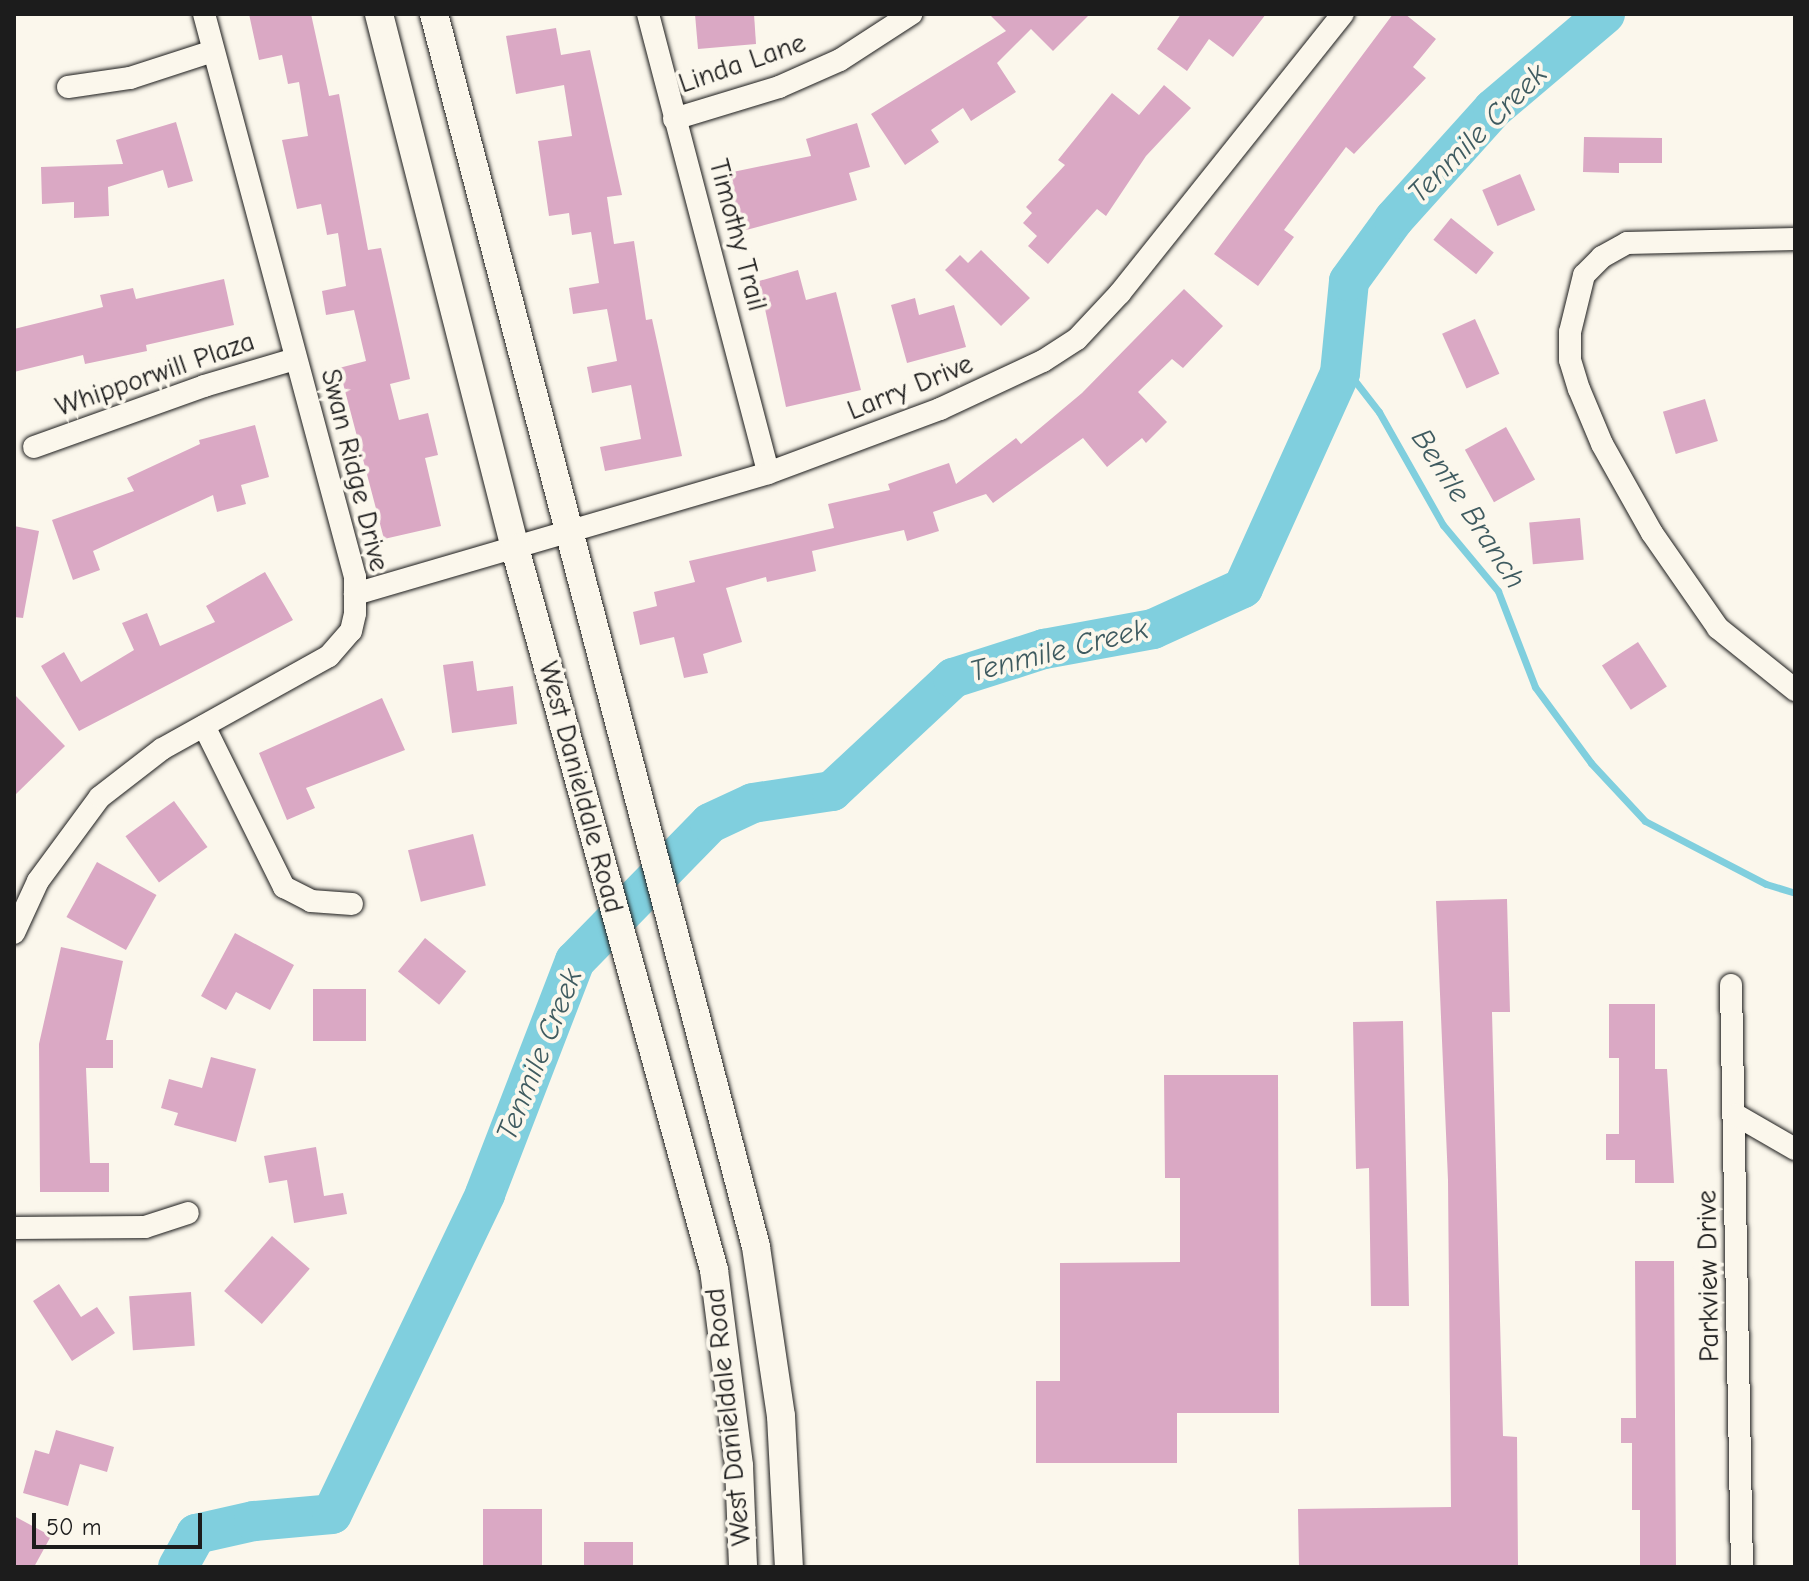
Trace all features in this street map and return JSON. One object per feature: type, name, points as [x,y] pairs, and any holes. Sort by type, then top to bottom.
[{"type":"main road","name":"West Danieldale Road","points":[[434,14],[566,533],[756,1247],[783,1443],[789,1567]]},
{"type":"main road","name":"West Danieldale Road","points":[[386,16],[515,548],[714,1270],[736,1445],[743,1567]]},
{"type":"main road","points":[[736,1445],[783,1443]]},
{"type":"street","name":"Swan Ridge Drive","points":[[14,933],[38,881],[100,797],[162,749],[342,645],[351,631],[355,577],[204,14]]},
{"type":"street","name":"Timothy Trail","points":[[648,14],[768,473]]},
{"type":"street","name":"Linda Lane","points":[[674,119],[779,87],[840,60],[911,14]]},
{"type":"street","name":"Larry Drive","points":[[355,594],[768,473],[954,403],[1043,361],[1077,339],[1155,250],[1343,14]]},
{"type":"street","points":[[68,87],[130,78],[213,51]]},
{"type":"street","points":[[1795,239],[1627,243],[1584,275],[1572,307],[1570,360],[1602,444],[1652,533],[1718,628],[1795,690]]},
{"type":"street","name":"Whipporwill Plaza","points":[[34,447],[295,359]]},
{"type":"street","points":[[204,726],[284,887],[311,901],[352,904]]},
{"type":"street","name":"Parkview Drive","points":[[1731,985],[1736,1115],[1742,1567]]},
{"type":"street","points":[[1736,1115],[1795,1149]]},
{"type":"street","points":[[14,1228],[145,1227],[188,1213]]},
{"type":"building","points":[[249,14],[311,14],[329,96],[339,94],[368,250],[381,248],[410,379],[390,384],[399,420],[428,413],[438,455],[425,458],[441,526],[384,539],[339,368],[366,361],[354,310],[326,315],[322,291],[346,286],[338,233],[327,235],[321,204],[297,209],[282,140],[308,136],[299,82],[288,84],[282,55],[259,60]]},
{"type":"building","points":[[695,14],[754,14],[756,44],[698,49]]},
{"type":"building","points":[[989,14],[1090,14],[1053,51],[1031,29],[997,63],[1016,92],[971,121],[963,108],[931,130],[939,142],[905,165],[871,114],[1006,31]]},
{"type":"building","points":[[1181,14],[1266,14],[1233,57],[1209,39],[1187,71],[1157,49]]},
{"type":"building","points":[[1393,14],[1405,14],[1436,39],[1413,67],[1426,78],[1354,154],[1346,147],[1284,230],[1294,237],[1258,286],[1214,254]]},
{"type":"building","points":[[556,28],[561,55],[590,50],[622,195],[607,197],[614,244],[634,241],[646,320],[652,319],[682,456],[605,471],[600,447],[641,439],[631,385],[592,393],[587,367],[617,361],[607,309],[573,314],[569,288],[599,283],[591,232],[572,235],[569,213],[549,216],[538,141],[572,136],[564,85],[516,94],[506,36]]},
{"type":"building","points":[[1164,85],[1191,108],[1146,156],[1106,216],[1097,209],[1048,264],[1028,246],[1037,236],[1023,223],[1032,213],[1026,207],[1065,165],[1058,160],[1112,93],[1139,115]]},
{"type":"building","points":[[176,122],[193,181],[168,188],[163,170],[108,187],[109,216],[74,218],[74,202],[42,204],[41,167],[123,164],[116,140]]},
{"type":"building","points":[[857,123],[870,167],[849,173],[857,200],[735,233],[723,174],[811,156],[806,139]]},
{"type":"building","points":[[1584,137],[1662,138],[1662,163],[1619,163],[1619,173],[1583,172]]},
{"type":"building","points":[[1520,174],[1535,210],[1497,226],[1482,190]]},
{"type":"building","points":[[1451,218],[1494,253],[1476,274],[1433,240]]},
{"type":"building","points":[[981,250],[1030,298],[1001,326],[945,270],[960,255],[968,263]]},
{"type":"building","points":[[798,270],[806,300],[836,292],[861,390],[786,407],[759,281]]},
{"type":"building","points":[[224,279],[234,325],[146,345],[147,351],[85,364],[83,355],[14,372],[14,329],[103,307],[100,295],[133,288],[136,299]]},
{"type":"building","points":[[1184,289],[1223,326],[1183,368],[1172,359],[1138,392],[1167,422],[1146,443],[1142,438],[1107,467],[1083,438],[993,503],[986,494],[933,512],[939,531],[907,541],[904,530],[812,551],[816,571],[767,582],[766,577],[726,588],[742,642],[703,654],[708,673],[684,678],[674,637],[640,645],[633,612],[657,606],[654,592],[695,582],[689,561],[834,528],[828,504],[890,490],[888,484],[949,463],[956,484],[1016,438],[1021,444],[1082,393]]},
{"type":"building","points":[[915,298],[919,315],[954,305],[966,347],[907,363],[891,305]]},
{"type":"building","points":[[1475,319],[1499,374],[1467,388],[1442,334]]},
{"type":"building","points":[[1705,399],[1718,441],[1676,454],[1663,412]]},
{"type":"building","points":[[255,425],[269,477],[241,485],[246,504],[217,512],[213,495],[93,551],[100,570],[73,580],[52,520],[134,491],[127,478],[200,444],[199,440]]},
{"type":"building","points":[[1506,427],[1535,479],[1494,502],[1465,450]]},
{"type":"building","points":[[1580,518],[1584,560],[1533,564],[1529,522]]},
{"type":"building","points":[[14,526],[39,531],[23,618],[14,617]]},
{"type":"building","points":[[265,572],[293,620],[79,731],[41,666],[64,652],[81,682],[134,650],[122,623],[147,613],[160,646],[215,622],[206,606]]},
{"type":"building","points":[[1638,642],[1667,686],[1631,710],[1602,665]]},
{"type":"building","points":[[473,661],[477,691],[513,686],[517,724],[452,733],[443,665]]},
{"type":"building","points":[[14,694],[65,746],[14,796]]},
{"type":"building","points":[[382,698],[405,750],[306,788],[315,808],[287,820],[259,753]]},
{"type":"building","points":[[174,801],[208,847],[159,882],[125,836]]},
{"type":"building","points":[[473,834],[486,885],[421,902],[408,850]]},
{"type":"building","points":[[97,862],[156,895],[126,950],[66,917]]},
{"type":"building","points":[[1507,899],[1510,1012],[1492,1012],[1503,1436],[1517,1437],[1518,1565],[1299,1567],[1298,1509],[1451,1507],[1448,1180],[1436,901]]},
{"type":"building","points":[[235,933],[294,965],[270,1010],[236,992],[226,1010],[201,996]]},
{"type":"building","points":[[425,938],[466,971],[439,1005],[398,971]]},
{"type":"building","points":[[61,947],[123,961],[106,1040],[113,1040],[113,1068],[86,1068],[90,1163],[109,1163],[109,1192],[40,1192],[39,1044]]},
{"type":"building","points":[[313,989],[366,989],[366,1041],[313,1041]]},
{"type":"building","points":[[1609,1004],[1655,1004],[1655,1069],[1667,1069],[1674,1183],[1635,1183],[1635,1160],[1606,1160],[1606,1134],[1619,1134],[1619,1058],[1609,1058]]},
{"type":"building","points":[[1403,1021],[1409,1306],[1371,1306],[1369,1168],[1356,1169],[1353,1022]]},
{"type":"building","points":[[211,1057],[256,1069],[236,1142],[174,1125],[178,1113],[161,1108],[169,1079],[202,1088]]},
{"type":"building","points":[[1164,1075],[1278,1075],[1279,1413],[1177,1413],[1177,1463],[1036,1463],[1036,1381],[1060,1381],[1060,1263],[1180,1262],[1180,1178],[1165,1178]]},
{"type":"building","points":[[316,1147],[324,1196],[343,1193],[347,1214],[294,1223],[287,1180],[269,1183],[264,1156]]},
{"type":"building","points":[[272,1236],[310,1269],[262,1324],[224,1291]]},
{"type":"building","points":[[1635,1261],[1674,1261],[1676,1567],[1640,1567],[1640,1510],[1632,1510],[1632,1443],[1621,1443],[1621,1418],[1636,1418]]},
{"type":"building","points":[[59,1284],[81,1317],[97,1307],[115,1333],[72,1361],[33,1301]]},
{"type":"building","points":[[191,1292],[195,1346],[133,1350],[129,1296]]},
{"type":"building","points":[[56,1430],[114,1447],[107,1472],[80,1464],[68,1506],[23,1493],[35,1450],[49,1454]]},
{"type":"building","points":[[483,1509],[542,1509],[542,1567],[483,1567]]},
{"type":"building","points":[[14,1516],[51,1536],[34,1567],[14,1567]]},
{"type":"building","points":[[584,1542],[633,1542],[633,1567],[584,1567]]},
{"type":"waterway","name":"Tenmile Creek","points":[[178,1567],[196,1534],[254,1521],[332,1514],[485,1194],[575,961],[710,823],[753,803],[832,791],[953,678],[1044,649],[1153,629],[1243,588],[1340,373],[1349,281],[1394,219],[1493,109],[1605,14]]},
{"type":"waterway","name":"Bentle Branch","points":[[1341,363],[1379,412],[1443,525],[1498,591],[1535,687],[1591,763],[1645,821],[1766,884],[1795,893]]}]
